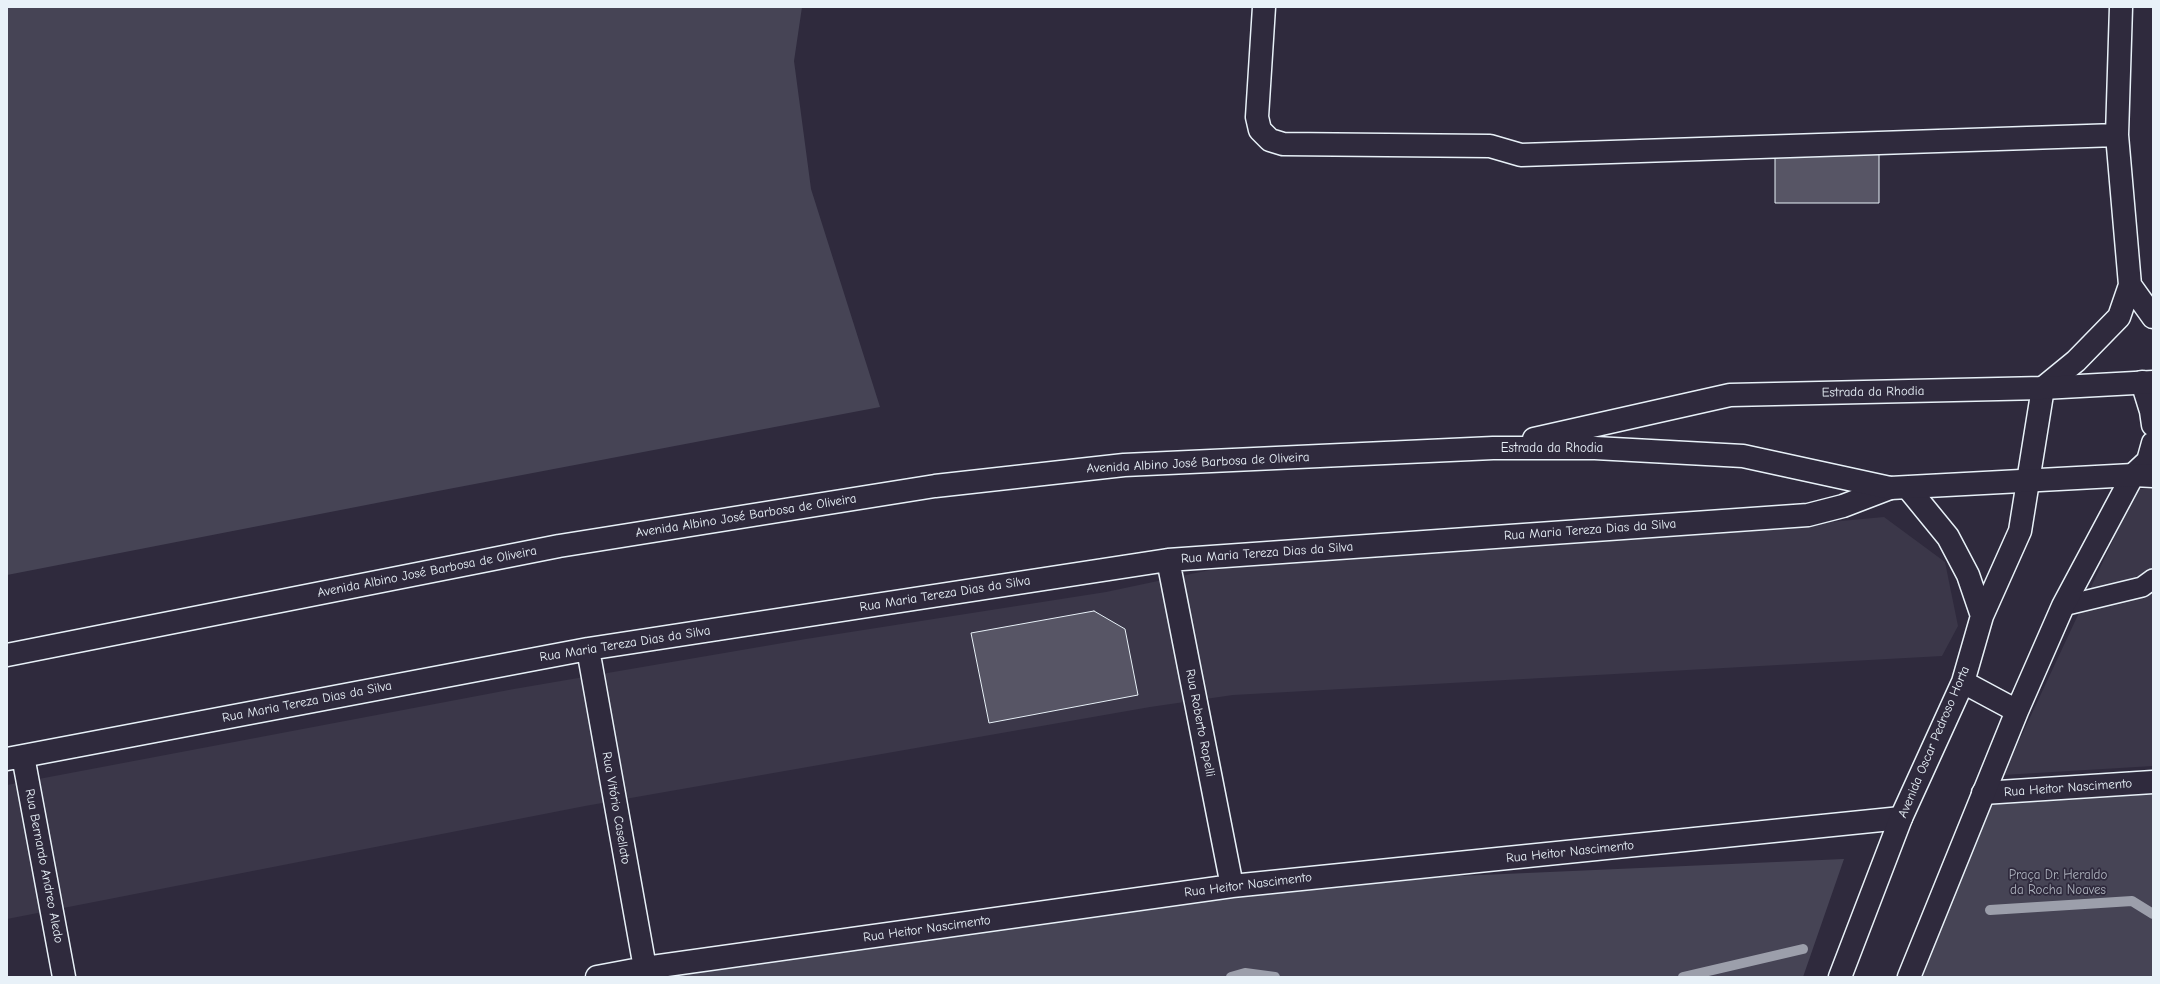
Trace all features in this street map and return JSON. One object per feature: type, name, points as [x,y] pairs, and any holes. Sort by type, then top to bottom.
[{"type":"street","points":[[1264,7],[1257,117],[1260,130],[1270,140],[1283,144],[1490,146],[1521,155],[2117,135]]},
{"type":"street","points":[[2043,388],[2076,360],[2119,317],[2130,286],[2117,135],[2121,7]]},
{"type":"street","points":[[2130,286],[2153,317]]},
{"type":"street","points":[[2147,382],[2153,425]]},
{"type":"street","name":"Estrada da Rhodia","points":[[1494,448],[1730,395],[2043,388],[2147,382]]},
{"type":"street","name":"Avenida Oscar Pedroso Horta","points":[[1840,977],[1901,818],[1963,682],[1982,616],[2020,531],[2043,388]]},
{"type":"street","points":[[1909,977],[1983,793],[2063,606],[2143,476],[2153,443]]},
{"type":"street","name":"Estrada da Rhodia","points":[[1494,448],[1595,448],[1743,456],[1899,488],[2027,480],[2143,476]]},
{"type":"street","name":"Avenida Albino José Barbosa de Oliveira","points":[[7,654],[559,546],[935,486],[1124,465],[1494,448]]},
{"type":"street","points":[[1899,488],[1948,537],[1968,575],[1982,616]]},
{"type":"street","name":"Rua Maria Tereza Dias da Silva","points":[[15,757],[588,649],[1168,560],[1808,515],[1843,506],[1899,488]]},
{"type":"street","name":"Rua Roberto Ropelli","points":[[1168,560],[1232,886]]},
{"type":"street","name":"Rua Vitório Casellato","points":[[588,649],[645,968]]},
{"type":"street","points":[[1963,682],[2017,712]]},
{"type":"street","name":"Rua Bernardo Andreo Aledo","points":[[15,757],[64,977]]},
{"type":"street","name":"Rua Heitor Nascimento","points":[[1983,793],[2153,782]]},
{"type":"street","name":"Rua Heitor Nascimento","points":[[597,977],[645,968],[1232,886],[1901,818]]},
{"type":"lane","points":[[2063,606],[2142,587],[2153,579]]},
{"type":"shaded area","points":[[2137,489],[2153,489],[2153,766],[2003,775]]},
{"type":"shaded area","points":[[1884,517],[1945,562],[1958,626],[1942,656],[1233,695],[1150,707],[585,806],[7,919],[7,785],[514,689],[806,639],[1106,592],[1224,567],[1701,534]]},
{"type":"green space","points":[[7,7],[802,7],[794,61],[811,189],[880,407],[7,575]]},
{"type":"green space","name":"Praça Dr. Heraldo da Rocha Noaves","points":[[2153,782],[2153,977],[1909,977],[1983,793]]},
{"type":"green space","points":[[1844,859],[1803,977],[597,977],[1232,886]]},
{"type":"building","points":[[1775,149],[1879,149],[1879,203],[1775,203]]},
{"type":"building","points":[[1094,611],[1125,629],[1138,695],[989,723],[971,633]]},
{"type":"waterway","points":[[1990,910],[2132,901],[2153,914]]},
{"type":"waterway","points":[[1683,977],[1803,949]]},
{"type":"waterway","points":[[1231,977],[1245,973],[1275,977]]}]
